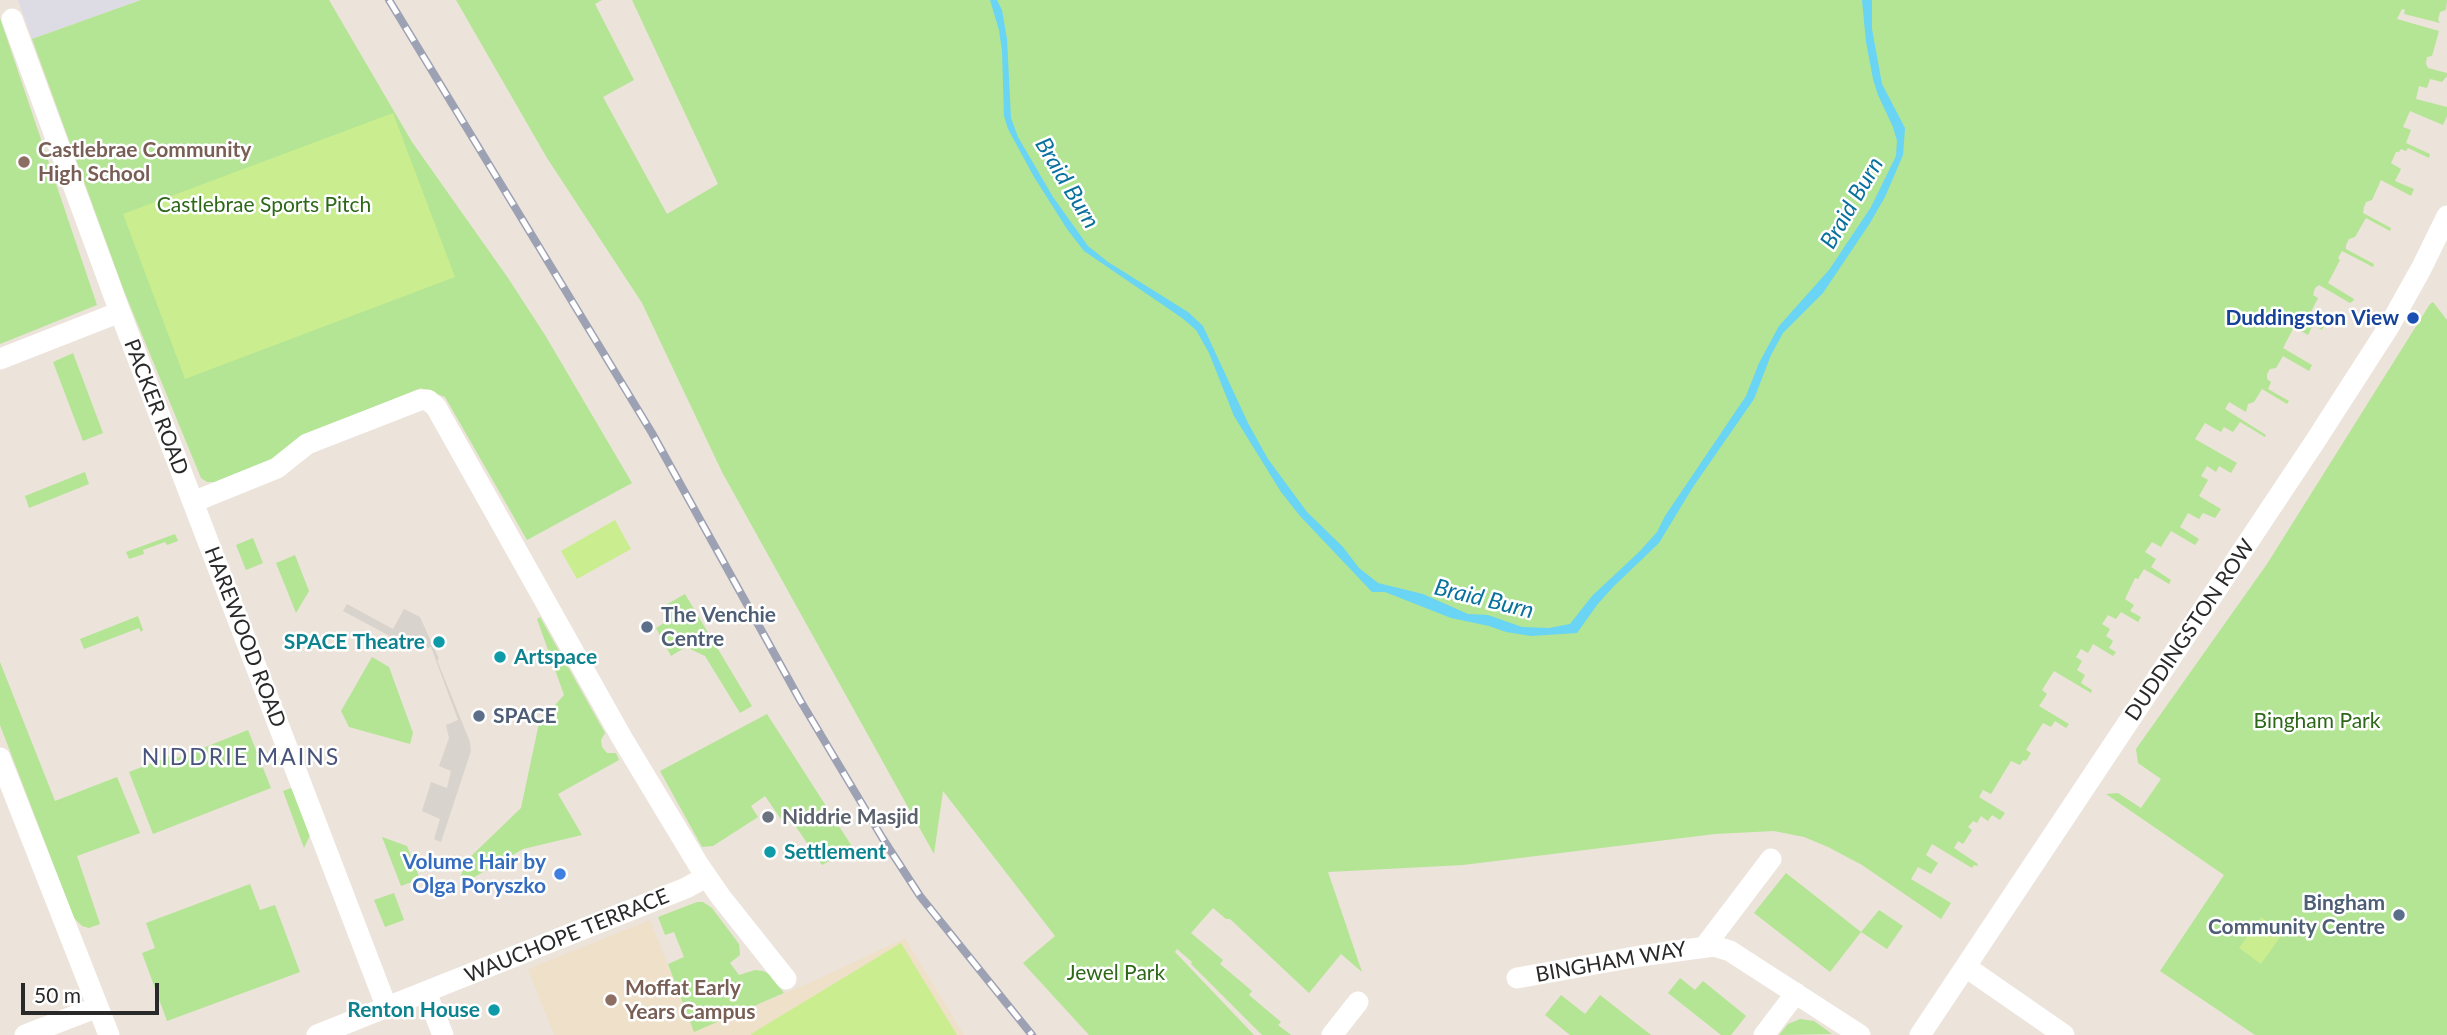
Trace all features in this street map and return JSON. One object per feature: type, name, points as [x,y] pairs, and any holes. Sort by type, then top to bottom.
[{"type":"street","points":[[0,359],[120,312],[8,9]]},
{"type":"street","name":"DUDDINGSTON ROW","points":[[1920,1035],[2344,396],[2409,291],[2447,216]]},
{"type":"street","name":"PACKER ROAD","points":[[120,312],[193,502]]},
{"type":"street","points":[[193,502],[277,468],[307,444],[420,400],[428,400],[436,407],[616,727],[706,877],[786,979]]},
{"type":"street","name":"HAREWOOD ROAD","points":[[193,502],[390,1007]]},
{"type":"street","points":[[0,758],[109,1035]]},
{"type":"street","name":"BINGHAM WAY","points":[[1706,946],[1771,859]]},
{"type":"street","name":"WAUCHOPE TERRACE","points":[[317,1035],[686,888],[706,877]]},
{"type":"street","name":"BINGHAM WAY","points":[[1517,978],[1706,946],[1720,947],[1860,1035]]},
{"type":"street","points":[[1966,967],[2064,1035]]},
{"type":"street","points":[[426,992],[443,1035]]},
{"type":"street","points":[[1764,1035],[1796,993]]},
{"type":"street","points":[[1332,1035],[1358,1002]]},
{"type":"street","points":[[25,1035],[98,1007]]},
{"type":"shaded area","points":[[18,0],[141,0],[32,39]]},
{"type":"shaded area","points":[[347,604],[393,629],[404,609],[420,617],[439,659],[437,660],[470,742],[471,751],[441,842],[434,839],[440,819],[422,811],[431,782],[447,788],[451,771],[439,766],[449,738],[446,725],[458,720],[431,647],[418,651],[343,611]]},
{"type":"shaded area","points":[[650,920],[694,1031],[805,985],[905,938],[964,1035],[554,1035],[528,969]]},
{"type":"green space","name":"Castlebrae Sports Pitch","points":[[141,0],[329,0],[412,142],[545,335],[632,483],[527,540],[445,397],[421,388],[298,438],[279,457],[215,482],[207,482],[201,478],[124,291],[32,39]]},
{"type":"green space","name":"Jewel Park","points":[[456,0],[602,0],[595,4],[634,80],[603,97],[667,214],[718,184],[632,0],[2447,0],[2446,10],[2440,12],[2440,23],[2404,14],[2405,10],[2402,9],[2397,19],[2439,31],[2432,56],[2427,57],[2426,64],[2428,68],[2447,73],[2447,76],[2442,82],[2430,79],[2427,88],[2419,86],[2416,99],[2447,107],[2447,116],[2443,125],[2410,111],[2403,127],[2411,130],[2406,143],[2430,154],[2429,158],[2408,148],[2406,151],[2401,149],[2396,152],[2391,163],[2401,169],[2395,181],[2414,189],[2411,196],[2381,180],[2372,200],[2366,202],[2363,213],[2391,228],[2390,231],[2366,218],[2355,237],[2349,239],[2346,245],[2346,249],[2374,264],[2373,267],[2342,251],[2338,258],[2340,260],[2328,283],[2354,299],[2353,301],[2350,303],[2319,285],[2315,288],[2313,295],[2318,298],[2310,314],[2326,323],[2322,330],[2313,325],[2308,335],[2294,327],[2283,348],[2312,365],[2309,371],[2283,356],[2276,368],[2270,369],[2267,374],[2267,379],[2271,382],[2268,389],[2289,401],[2287,404],[2262,389],[2254,402],[2248,404],[2246,412],[2229,402],[2225,409],[2266,435],[2265,437],[2240,422],[2233,432],[2224,427],[2221,432],[2205,423],[2195,439],[2237,463],[2231,473],[2219,466],[2216,472],[2207,466],[2201,476],[2208,480],[2199,496],[2221,509],[2215,518],[2203,513],[2199,519],[2188,513],[2180,527],[2199,539],[2195,545],[2171,531],[2161,547],[2152,542],[2145,552],[2156,559],[2151,567],[2171,580],[2169,584],[2144,569],[2138,579],[2135,578],[2125,599],[2134,605],[2130,611],[2141,617],[2138,622],[2121,612],[2116,619],[2108,615],[2102,624],[2110,629],[2106,636],[2113,641],[2109,648],[2116,652],[2113,656],[2093,644],[2088,653],[2081,649],[2076,657],[2082,661],[2077,670],[2085,675],[2081,683],[2092,690],[2091,693],[2054,671],[2042,690],[2047,694],[2039,706],[2069,724],[2066,728],[2055,721],[2051,727],[2043,723],[2026,750],[2031,753],[2026,761],[2023,760],[2020,765],[2011,761],[1991,794],[1983,790],[1979,797],[2005,813],[2000,820],[1992,815],[1988,821],[1981,816],[1977,823],[1973,821],[1968,827],[1972,830],[1963,844],[1958,841],[1954,848],[1978,864],[1977,866],[1972,868],[1932,844],[1926,855],[1938,863],[1931,874],[1918,867],[1911,879],[1951,903],[1941,919],[1862,865],[1828,847],[1804,837],[1774,831],[1715,834],[1463,865],[1328,872],[1362,972],[1341,954],[1309,993],[1230,919],[1226,919],[1213,908],[1191,933],[1223,960],[1220,964],[1252,991],[1249,995],[1281,1022],[1278,1025],[1291,1035],[1262,1035],[1177,949],[1175,952],[1254,1035],[1089,1035],[1023,963],[1055,936],[943,791],[934,854],[722,472],[642,303],[547,158]]},
{"type":"green space","name":"Castlebrae Community High School","points":[[0,18],[97,305],[0,344]]},
{"type":"green space","points":[[393,113],[455,277],[185,379],[123,214]]},
{"type":"green space","name":"Bingham Park","points":[[2433,302],[2447,320],[2447,1035],[2255,1035],[2160,971],[2224,875],[2106,794],[2118,793],[2141,808],[2161,779],[2138,763],[2136,749],[2267,564]]},
{"type":"green space","points":[[73,353],[103,433],[83,441],[53,362]]},
{"type":"green space","points":[[85,472],[89,484],[29,508],[25,496]]},
{"type":"green space","points":[[615,520],[631,549],[577,579],[561,551]]},
{"type":"green space","points":[[175,534],[178,541],[167,545],[165,542],[143,550],[144,554],[129,559],[126,552]]},
{"type":"green space","points":[[253,538],[263,563],[246,570],[236,545]]},
{"type":"green space","points":[[295,555],[309,591],[296,613],[276,563]]},
{"type":"green space","points":[[685,594],[752,706],[740,713],[705,656],[686,647],[671,656],[656,628],[669,620],[662,607]]},
{"type":"green space","points":[[138,616],[143,630],[141,632],[139,628],[84,649],[80,639]]},
{"type":"green space","points":[[540,617],[605,733],[601,740],[602,747],[607,753],[616,753],[619,760],[558,794],[582,835],[523,849],[464,883],[461,876],[465,862],[521,808],[539,723],[564,695],[537,619]]},
{"type":"green space","points":[[372,657],[389,667],[413,733],[410,744],[349,727],[341,711]]},
{"type":"green space","points":[[0,662],[55,801],[117,777],[140,833],[77,856],[100,924],[89,928],[82,926],[74,918],[0,725]]},
{"type":"green space","points":[[767,714],[853,848],[822,865],[792,821],[785,825],[765,796],[751,806],[758,817],[713,846],[702,847],[660,771]]},
{"type":"green space","points":[[248,730],[271,788],[153,834],[129,772],[175,754],[178,758]]},
{"type":"green space","points":[[294,787],[311,833],[304,848],[283,791]]},
{"type":"green space","points":[[382,837],[407,846],[420,879],[401,886]]},
{"type":"green space","points":[[1786,873],[1861,932],[1830,972],[1754,913]]},
{"type":"green space","points":[[250,884],[260,910],[275,905],[300,972],[167,1021],[142,953],[155,948],[146,923]]},
{"type":"green space","points":[[394,893],[404,920],[385,927],[374,900]]},
{"type":"green space","points":[[703,902],[712,908],[739,944],[740,955],[730,963],[739,975],[755,970],[763,971],[769,974],[784,993],[694,1032],[668,964],[684,957],[674,932],[665,935],[658,917]]},
{"type":"green space","points":[[1879,910],[1903,926],[1887,949],[1861,932]]},
{"type":"green space","points":[[2261,917],[2283,933],[2261,964],[2239,948]]},
{"type":"green space","points":[[901,943],[957,1035],[751,1034]]},
{"type":"green space","points":[[1680,978],[1695,990],[1703,981],[1746,1016],[1731,1035],[1721,1035],[1668,993]]},
{"type":"green space","points":[[1561,995],[1585,1014],[1600,995],[1651,1035],[1570,1035],[1545,1015]]},
{"type":"green space","points":[[1800,1019],[1814,1021],[1832,1034],[1779,1035],[1788,1024]]},
{"type":"water","points":[[990,0],[997,0],[1002,10],[1007,39],[1011,118],[1018,137],[1053,197],[1088,246],[1108,262],[1188,312],[1203,326],[1248,423],[1268,459],[1307,512],[1343,547],[1359,568],[1378,583],[1423,594],[1468,614],[1488,615],[1522,627],[1549,628],[1570,624],[1592,596],[1657,532],[1746,396],[1759,363],[1779,326],[1829,270],[1871,207],[1896,156],[1897,141],[1873,79],[1862,0],[1872,0],[1872,29],[1882,84],[1905,128],[1903,155],[1885,197],[1870,223],[1823,293],[1783,333],[1771,355],[1754,399],[1693,487],[1659,543],[1613,587],[1577,633],[1531,636],[1506,632],[1451,618],[1385,592],[1372,592],[1300,516],[1281,492],[1234,416],[1209,353],[1196,330],[1084,251],[1034,177],[1008,129],[1004,116],[1002,51]]},
{"type":"railway","points":[[389,0],[652,433],[800,700],[883,839],[920,896],[1032,1035]]},
{"type":"place","name":"Castlebrae Community High School","points":[[24,162]]},
{"type":"place","name":"Duddingston View","points":[[2413,318]]},
{"type":"place","name":"The Venchie Centre","points":[[647,627]]},
{"type":"place","name":"SPACE Theatre","points":[[439,642]]},
{"type":"place","name":"Artspace","points":[[500,657]]},
{"type":"place","name":"SPACE","points":[[479,716]]},
{"type":"place","name":"Niddrie Masjid","points":[[768,817]]},
{"type":"place","name":"Settlement","points":[[770,852]]},
{"type":"place","name":"Volume Hair by Olga Poryszko","points":[[560,874]]},
{"type":"place","name":"Bingham Community Centre","points":[[2399,915]]},
{"type":"place","name":"Moffat Early Years Campus","points":[[611,1000]]},
{"type":"place","name":"Renton House","points":[[494,1010]]},
{"type":"district","name":"NIDDRIE MAINS","points":[[241,758]]},
{"type":"water label","name":"Braid Burn","points":[[1067,183]]},
{"type":"water label","name":"Braid Burn","points":[[1852,203]]},
{"type":"water label","name":"Braid Burn","points":[[1484,599]]}]
